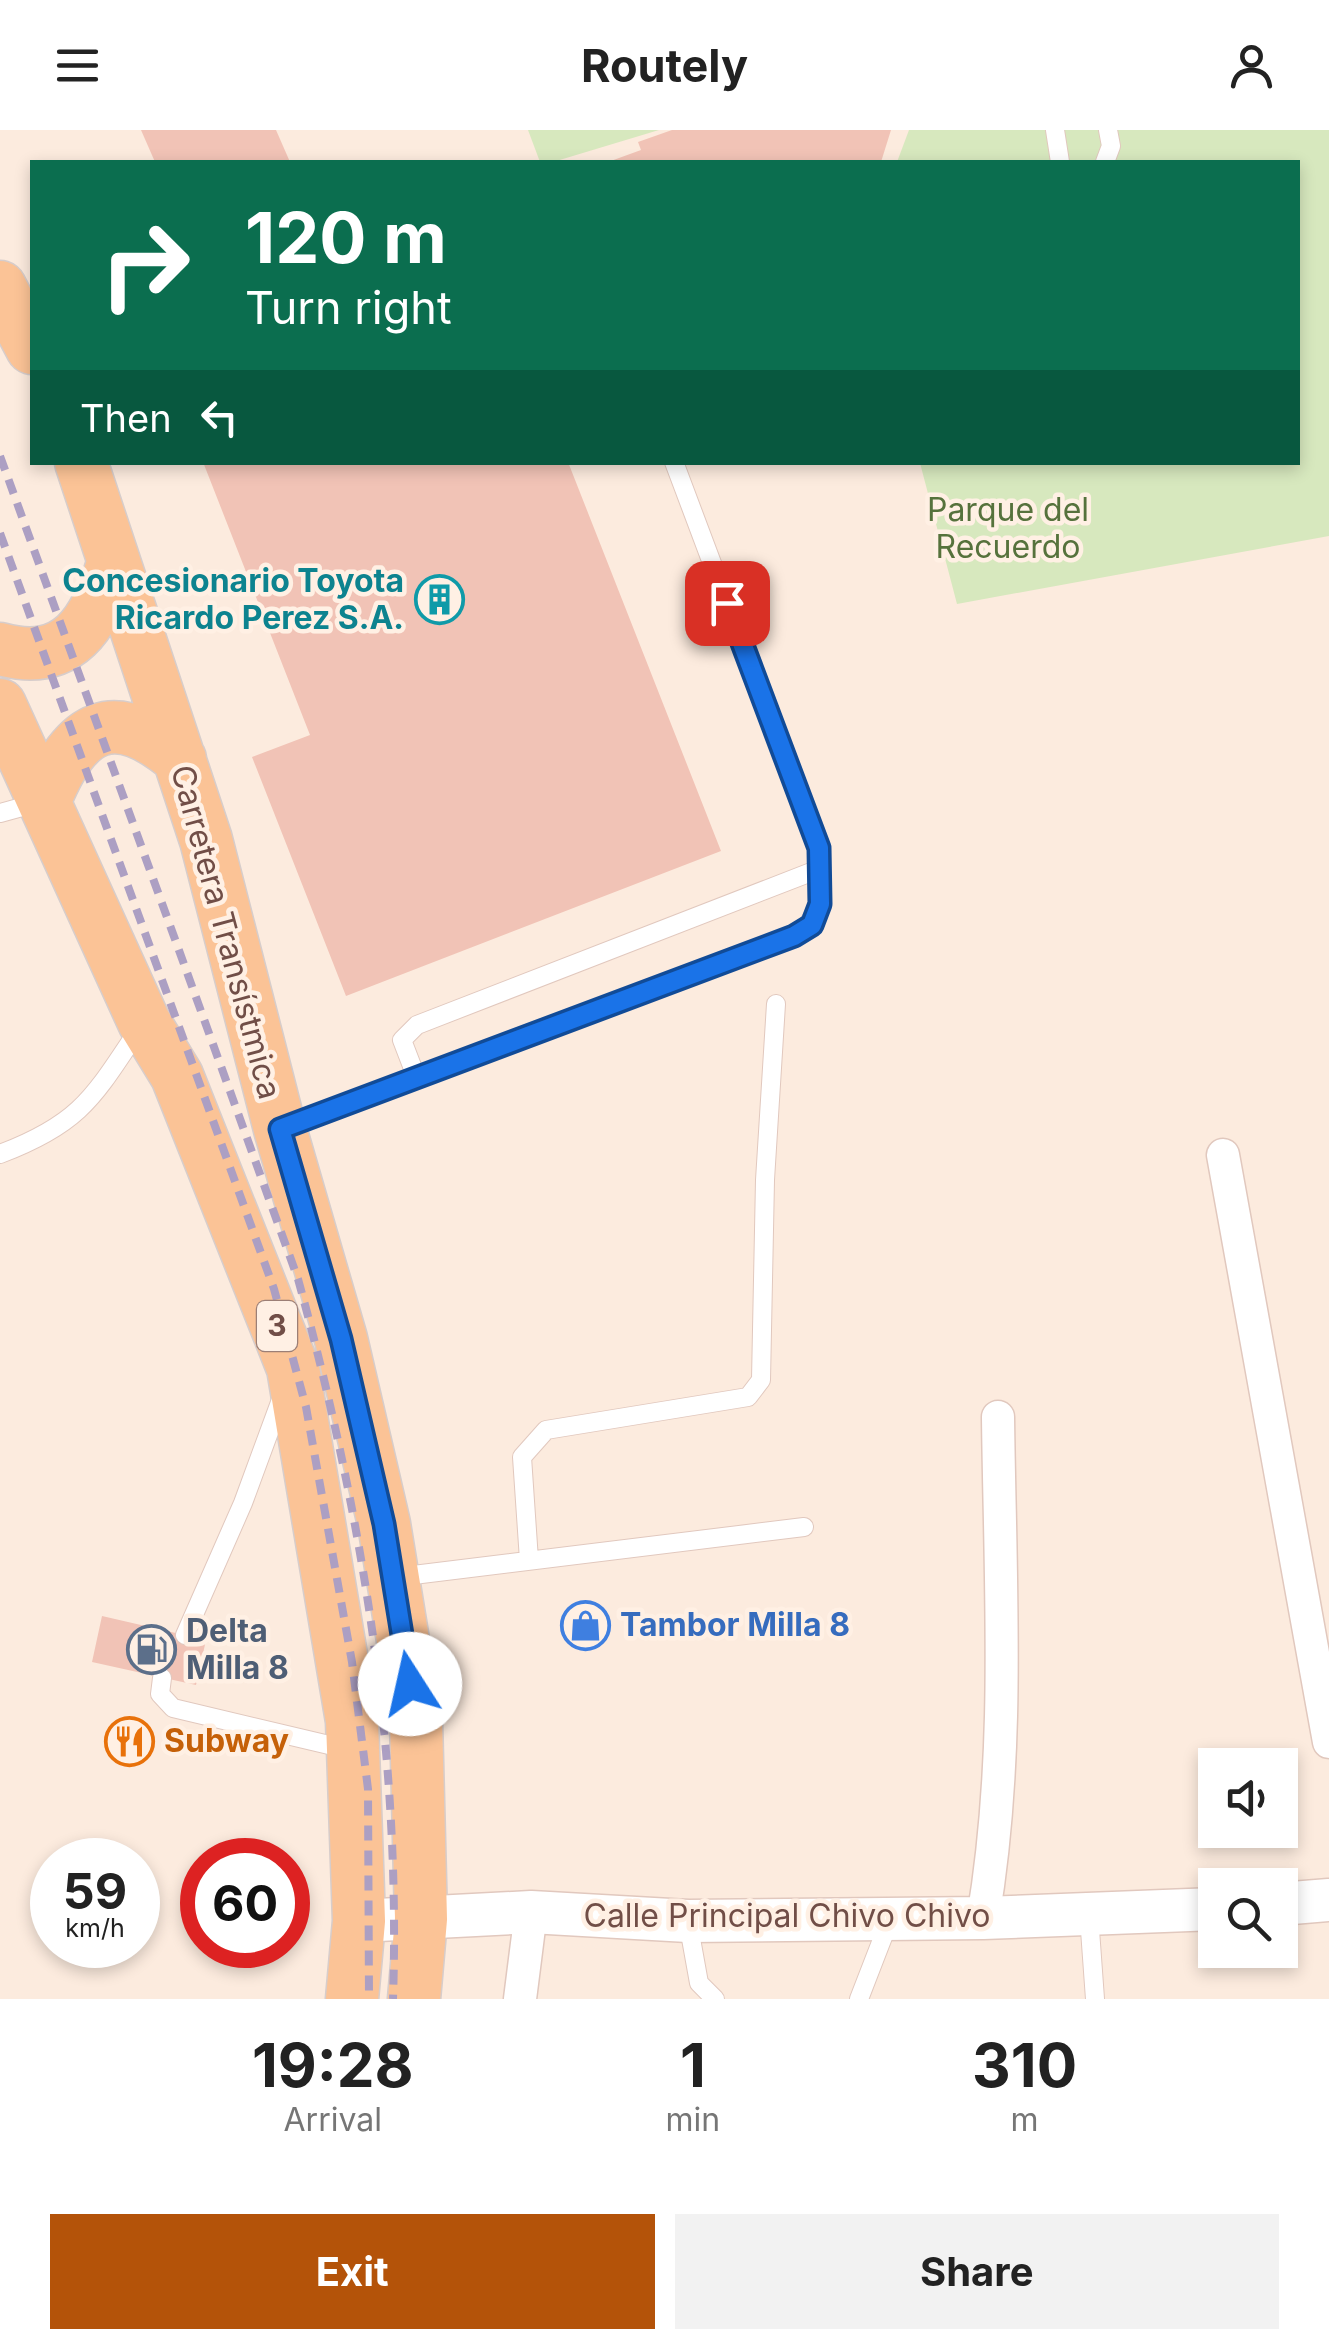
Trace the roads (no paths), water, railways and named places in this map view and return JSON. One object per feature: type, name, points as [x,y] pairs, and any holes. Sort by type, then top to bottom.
[{"type":"main road","points":[[0,287],[30,344]]},
{"type":"main road","name":"Carretera Transístmica","points":[[82,465],[206,840],[280,1129],[341,1339],[384,1524],[416,1720],[421,1919],[414,1999]]},
{"type":"main road","points":[[0,649],[26,656],[54,652],[76,636],[102,604],[113,563]]},
{"type":"main road","name":"3","points":[[0,705],[23,807],[177,1076],[292,1368],[327,1552],[354,1751],[359,1920],[352,1999]]},
{"type":"main road","points":[[23,807],[77,747],[112,727],[143,731],[180,759]]},
{"type":"street","points":[[1223,1155],[1329,1742]]},
{"type":"street","points":[[983,1918],[997,1836],[1001,1728],[998,1417]]},
{"type":"street","points":[[1298,1903],[1329,1900]]},
{"type":"street","name":"Calle Principal Chivo Chivo","points":[[359,1920],[531,1912],[688,1921],[983,1918],[1198,1910]]},
{"type":"street","points":[[520,1999],[531,1912]]},
{"type":"lane","points":[[1055,130],[1060,160]]},
{"type":"lane","points":[[1106,160],[1111,146],[1108,130]]},
{"type":"lane","points":[[280,1129],[794,936],[812,925],[820,904],[819,848],[675,465]]},
{"type":"lane","points":[[417,1079],[402,1040],[417,1025],[819,869]]},
{"type":"lane","points":[[529,1560],[522,1457],[546,1430],[748,1396],[761,1380],[767,1141],[776,1004]]},
{"type":"lane","points":[[0,1154],[36,1140],[85,1108],[144,1022]]},
{"type":"lane","points":[[184,1635],[243,1504],[292,1368]]},
{"type":"lane","points":[[391,1578],[804,1527]]},
{"type":"lane","points":[[162,1678],[160,1694],[173,1708],[354,1751]]},
{"type":"lane","points":[[1088,1915],[1095,1999]]},
{"type":"lane","points":[[859,1999],[891,1918]]},
{"type":"lane","points":[[688,1921],[699,1983],[714,1999]]},
{"type":"railway","points":[[0,456],[298,1279],[321,1368],[359,1546],[384,1726],[391,1816],[393,1999]]},
{"type":"railway","points":[[0,533],[274,1289],[306,1407],[352,1662],[368,1789],[369,1999]]},
{"type":"place","name":"Concesionario Toyota Ricardo Perez S.A.","points":[[439,599]]},
{"type":"place","name":"Tambor Milla 8","points":[[585,1625]]},
{"type":"place","name":"Delta Milla 8","points":[[151,1649]]},
{"type":"place","name":"Subway","points":[[129,1741]]},
{"type":"park label","name":"Parque del Recuerdo","points":[[1008,528]]}]
